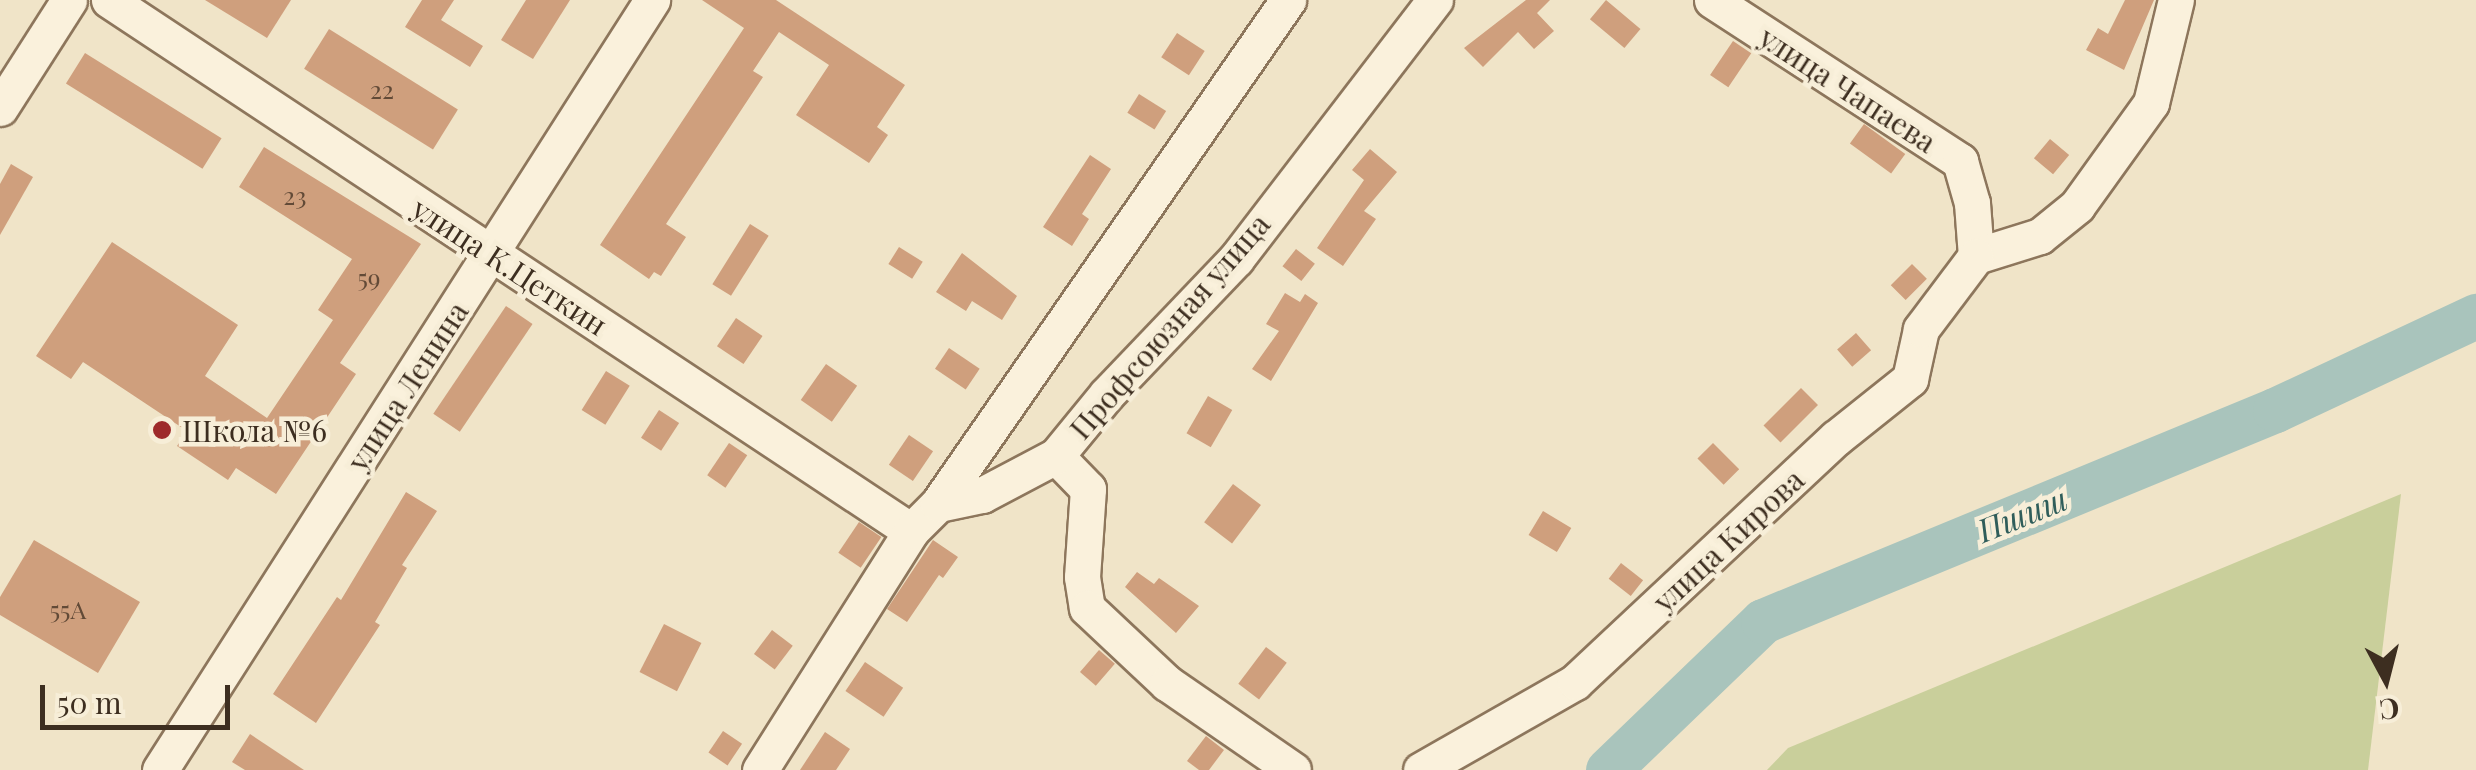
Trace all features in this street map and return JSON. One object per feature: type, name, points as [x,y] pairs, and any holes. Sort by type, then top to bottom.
[{"type":"street","points":[[0,108],[69,0]]},
{"type":"street","name":"улица К.Цеткин","points":[[109,0],[911,531]]},
{"type":"street","name":"улица Ленина","points":[[160,770],[652,0]]},
{"type":"street","points":[[760,770],[911,531],[938,504],[1288,0]]},
{"type":"street","name":"Профсоюзная улица","points":[[938,504],[982,495],[1056,456],[1107,394],[1236,259],[1434,0]]},
{"type":"street","name":"улица Чапаева","points":[[1712,0],[1960,161],[1972,203],[1976,256]]},
{"type":"street","points":[[1976,256],[2040,236],[2077,206],[2151,103],[2176,0]]},
{"type":"street","name":"улица Кирова","points":[[1420,770],[1575,682],[1836,438],[1910,379],[1921,329],[1976,256]]},
{"type":"street","points":[[1056,456],[1088,488],[1082,577],[1087,608],[1167,683],[1293,770]]},
{"type":"green space","points":[[2401,494],[2368,770],[1767,770],[1788,748]]},
{"type":"building","points":[[205,0],[291,0],[267,38]]},
{"type":"building","points":[[422,0],[454,0],[441,20],[483,46],[470,67],[405,27]]},
{"type":"building","points":[[526,0],[570,0],[533,59],[501,40]]},
{"type":"building","points":[[702,0],[776,0],[905,85],[877,127],[888,135],[869,163],[796,115],[829,65],[779,32],[753,71],[763,77],[666,224],[686,237],[661,276],[654,272],[649,279],[600,245],[744,28]]},
{"type":"building","points":[[1526,0],[1550,0],[1537,13],[1554,31],[1534,49],[1518,32],[1483,67],[1464,48]]},
{"type":"building","points":[[1606,0],[1640,29],[1624,48],[1590,19]]},
{"type":"building","points":[[2125,0],[2154,0],[2124,70],[2086,50],[2098,28],[2108,34]]},
{"type":"building","points":[[329,29],[458,110],[433,149],[304,69]]},
{"type":"building","points":[[1177,33],[1205,51],[1189,75],[1161,57]]},
{"type":"building","points":[[1733,41],[1751,53],[1728,87],[1710,75]]},
{"type":"building","points":[[85,53],[222,138],[202,169],[66,84]]},
{"type":"building","points":[[1139,94],[1166,111],[1154,130],[1127,113]]},
{"type":"building","points":[[1864,124],[1905,154],[1891,173],[1850,143]]},
{"type":"building","points":[[2050,139],[2069,155],[2053,174],[2034,158]]},
{"type":"building","points":[[264,147],[421,244],[340,363],[356,374],[276,494],[236,468],[228,480],[177,446],[187,431],[83,362],[71,379],[36,356],[112,242],[238,325],[205,376],[267,418],[333,320],[318,310],[352,259],[239,187]]},
{"type":"building","points":[[1370,149],[1397,172],[1364,211],[1376,219],[1343,266],[1317,248],[1364,180],[1352,170]]},
{"type":"building","points":[[1090,155],[1111,169],[1082,214],[1089,219],[1072,246],[1043,227]]},
{"type":"building","points":[[11,164],[33,177],[0,235],[0,184]]},
{"type":"building","points":[[750,224],[769,236],[731,296],[712,284]]},
{"type":"building","points":[[899,247],[923,262],[912,279],[888,264]]},
{"type":"building","points":[[1296,249],[1315,264],[1301,281],[1282,266]]},
{"type":"building","points":[[962,253],[1017,296],[1002,320],[972,301],[966,311],[936,292]]},
{"type":"building","points":[[1912,264],[1927,279],[1906,300],[1891,285]]},
{"type":"building","points":[[1285,293],[1300,302],[1305,294],[1318,303],[1271,381],[1252,369],[1279,331],[1266,324]]},
{"type":"building","points":[[506,306],[533,324],[460,432],[433,414]]},
{"type":"building","points":[[736,318],[763,336],[744,364],[717,346]]},
{"type":"building","points":[[1856,333],[1871,350],[1852,367],[1837,349]]},
{"type":"building","points":[[949,348],[980,369],[966,389],[935,369]]},
{"type":"building","points":[[826,364],[857,386],[832,422],[801,400]]},
{"type":"building","points":[[606,371],[630,386],[605,425],[582,410]]},
{"type":"building","points":[[1801,388],[1818,405],[1780,442],[1764,425]]},
{"type":"building","points":[[1208,396],[1232,410],[1211,447],[1186,433]]},
{"type":"building","points":[[659,410],[679,423],[661,451],[641,438]]},
{"type":"building","points":[[909,435],[933,451],[913,481],[889,465]]},
{"type":"building","points":[[729,443],[747,455],[725,488],[707,475]]},
{"type":"building","points":[[1713,443],[1739,469],[1724,485],[1697,459]]},
{"type":"building","points":[[1233,484],[1261,505],[1232,543],[1204,522]]},
{"type":"building","points":[[406,492],[437,511],[402,565],[407,568],[375,622],[380,625],[316,723],[273,694],[337,597],[341,600]]},
{"type":"building","points":[[1543,511],[1571,528],[1557,552],[1529,535]]},
{"type":"building","points":[[859,522],[881,537],[861,568],[838,553]]},
{"type":"building","points":[[34,540],[140,602],[98,673],[0,615],[0,597]]},
{"type":"building","points":[[933,540],[958,557],[943,578],[939,575],[907,622],[887,609]]},
{"type":"building","points":[[1621,563],[1643,580],[1631,596],[1609,579]]},
{"type":"building","points":[[1137,572],[1154,584],[1159,578],[1199,606],[1176,633],[1125,587]]},
{"type":"building","points":[[664,624],[701,643],[677,691],[639,672]]},
{"type":"building","points":[[772,630],[793,646],[775,670],[754,654]]},
{"type":"building","points":[[1266,647],[1287,663],[1259,699],[1238,684]]},
{"type":"building","points":[[1099,650],[1115,664],[1096,686],[1080,672]]},
{"type":"building","points":[[865,662],[903,688],[884,717],[845,691]]},
{"type":"building","points":[[723,731],[742,744],[728,765],[708,753]]},
{"type":"building","points":[[825,732],[850,749],[836,770],[800,770]]},
{"type":"building","points":[[250,734],[304,770],[245,770],[232,762]]},
{"type":"building","points":[[1206,736],[1224,750],[1209,770],[1199,770],[1187,761]]},
{"type":"waterway","name":"Пшиш","points":[[1608,770],[1763,621],[2275,410],[2476,316]]},
{"type":"place","name":"Школа №6","points":[[162,430]]}]
